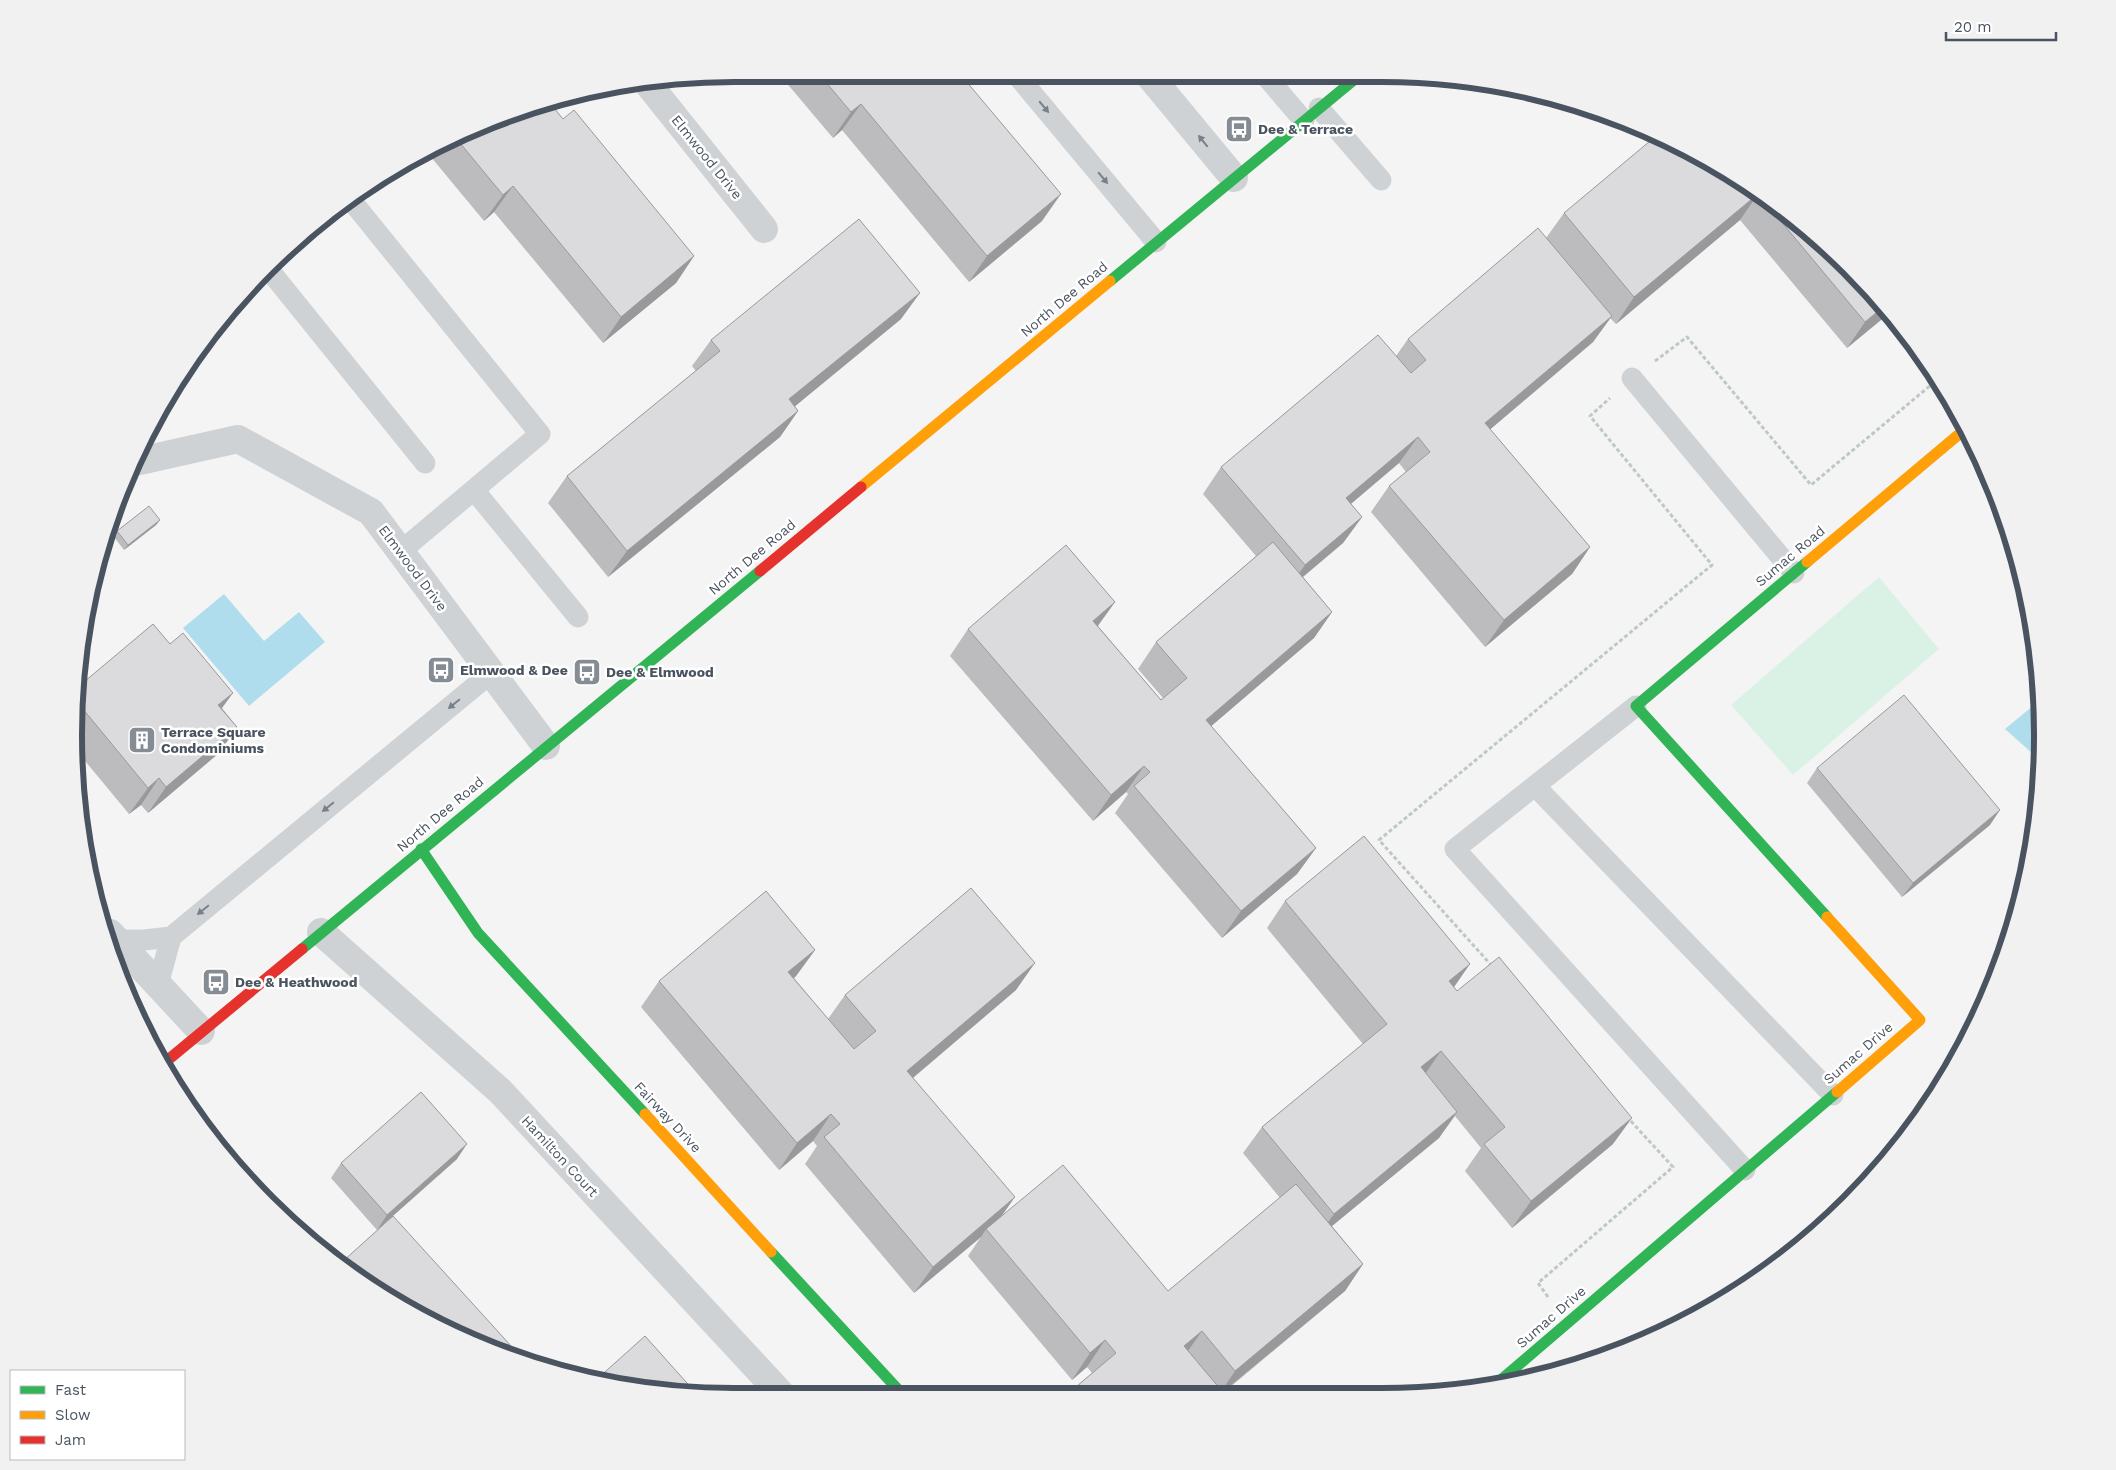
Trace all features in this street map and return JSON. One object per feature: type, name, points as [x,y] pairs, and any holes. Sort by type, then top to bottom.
[{"type":"street","points":[[1155,82],[1234,178]]},
{"type":"street","name":"North Dee Road","points":[[169,1059],[1156,242],[1352,82]]},
{"type":"street","name":"Elmwood Drive","points":[[651,88],[764,229]]},
{"type":"street","name":"Sumac Road","points":[[1636,706],[1959,434]]},
{"type":"street","name":"Elmwood Drive","points":[[143,460],[238,439],[371,512],[546,746]]},
{"type":"street","name":"Sumac Drive","points":[[1506,1375],[1920,1020],[1636,706]]},
{"type":"street","name":"Fairway Drive","points":[[421,849],[478,933],[897,1388]]},
{"type":"street","name":"Hamilton Court","points":[[321,932],[500,1091],[776,1388]]},
{"type":"street","points":[[115,938],[202,1031]]},
{"type":"lane","points":[[1023,82],[1156,242]]},
{"type":"lane","points":[[1273,82],[1312,115],[1381,180]]},
{"type":"lane","points":[[355,205],[540,434],[401,551]]},
{"type":"lane","points":[[273,275],[425,463]]},
{"type":"lane","points":[[1632,378],[1794,573]]},
{"type":"lane","points":[[474,490],[578,617]]},
{"type":"lane","points":[[114,936],[144,940],[171,937],[491,673]]},
{"type":"lane","points":[[1636,706],[1455,850],[1745,1170]]},
{"type":"lane","points":[[1535,786],[1833,1095]]},
{"type":"lane","points":[[158,985],[171,937]]},
{"type":"path","points":[[1632,378],[1687,337],[1811,485],[1931,385]]},
{"type":"green space","points":[[1879,577],[1939,649],[1793,775],[1731,705]]},
{"type":"water","points":[[224,594],[264,641],[299,612],[325,642],[249,706],[183,628]]},
{"type":"water","points":[[2033,706],[2033,754],[2005,729]]},
{"type":"building","points":[[826,82],[967,82],[1061,194],[987,256],[861,104],[851,112]]},
{"type":"building","points":[[554,108],[563,119],[574,110],[694,256],[621,317],[513,186],[503,195],[460,143],[525,117]]},
{"type":"building","points":[[1650,141],[1707,170],[1753,198],[1634,297],[1564,213]]},
{"type":"building","points":[[1776,216],[1811,244],[1872,305],[1877,312],[1865,322]]},
{"type":"building","points":[[859,219],[920,293],[789,399],[798,411],[627,551],[567,476],[720,351],[711,340]]},
{"type":"building","points":[[1538,228],[1612,316],[1485,423],[1590,547],[1504,620],[1389,486],[1430,452],[1418,437],[1346,498],[1362,517],[1305,565],[1221,467],[1378,335],[1411,373],[1426,360],[1408,339]]},
{"type":"building","points":[[149,506],[160,520],[128,545],[117,531]]},
{"type":"building","points":[[1273,542],[1332,612],[1206,720],[1316,848],[1241,911],[1134,786],[1150,772],[1144,766],[1111,795],[968,629],[1066,545],[1115,602],[1093,621],[1161,700],[1187,678],[1156,642]]},
{"type":"building","name":"Terrace Square Condominiums","points":[[153,624],[170,644],[183,633],[233,693],[218,705],[237,727],[166,787],[159,778],[148,788],[83,709],[85,681]]},
{"type":"building","points":[[1904,695],[2000,810],[1913,883],[1817,768]]},
{"type":"building","points":[[1364,836],[1470,964],[1449,981],[1457,991],[1499,957],[1632,1118],[1531,1201],[1484,1144],[1505,1127],[1441,1051],[1421,1067],[1457,1112],[1334,1214],[1262,1127],[1387,1024],[1285,901]]},
{"type":"building","points":[[971,888],[1035,963],[907,1071],[1015,1197],[933,1267],[824,1137],[840,1124],[831,1114],[797,1143],[659,981],[766,891],[815,950],[788,972],[854,1049],[876,1031],[845,995]]},
{"type":"building","points":[[421,1092],[467,1144],[387,1215],[341,1163]]},
{"type":"building","points":[[1063,1165],[1168,1291],[1296,1184],[1363,1264],[1235,1371],[1202,1331],[1184,1346],[1219,1388],[1079,1388],[1077,1386],[1116,1353],[1105,1340],[1090,1353],[986,1229]]},
{"type":"building","points":[[393,1216],[514,1349],[446,1320],[372,1278],[346,1259]]},
{"type":"building","points":[[645,1336],[689,1386],[650,1382],[603,1374]]},
{"type":"traffic: fast","points":[[1110,281],[1351,82]]},
{"type":"traffic: fast","points":[[1807,562],[1636,706],[1827,917]]},
{"type":"traffic: fast","points":[[302,949],[760,571]]},
{"type":"traffic: fast","points":[[421,849],[478,933],[645,1114]]},
{"type":"traffic: fast","points":[[1506,1375],[1837,1092]]},
{"type":"traffic: fast","points":[[771,1252],[897,1388]]},
{"type":"traffic: slow","points":[[861,487],[1110,281]]},
{"type":"traffic: slow","points":[[1807,562],[1959,434]]},
{"type":"traffic: slow","points":[[1827,917],[1920,1020],[1837,1092]]},
{"type":"traffic: slow","points":[[645,1114],[771,1252]]},
{"type":"traffic: jam","points":[[760,571],[861,487]]},
{"type":"traffic: jam","points":[[169,1059],[302,949]]},
{"type":"place","name":"Dee & Terrace","points":[[1239,129]]},
{"type":"place","name":"Elmwood & Dee","points":[[441,670]]},
{"type":"place","name":"Dee & Elmwood","points":[[587,672]]},
{"type":"place","name":"Terrace Square Condominiums","points":[[142,740]]},
{"type":"place","name":"Dee & Heathwood","points":[[216,982]]}]
